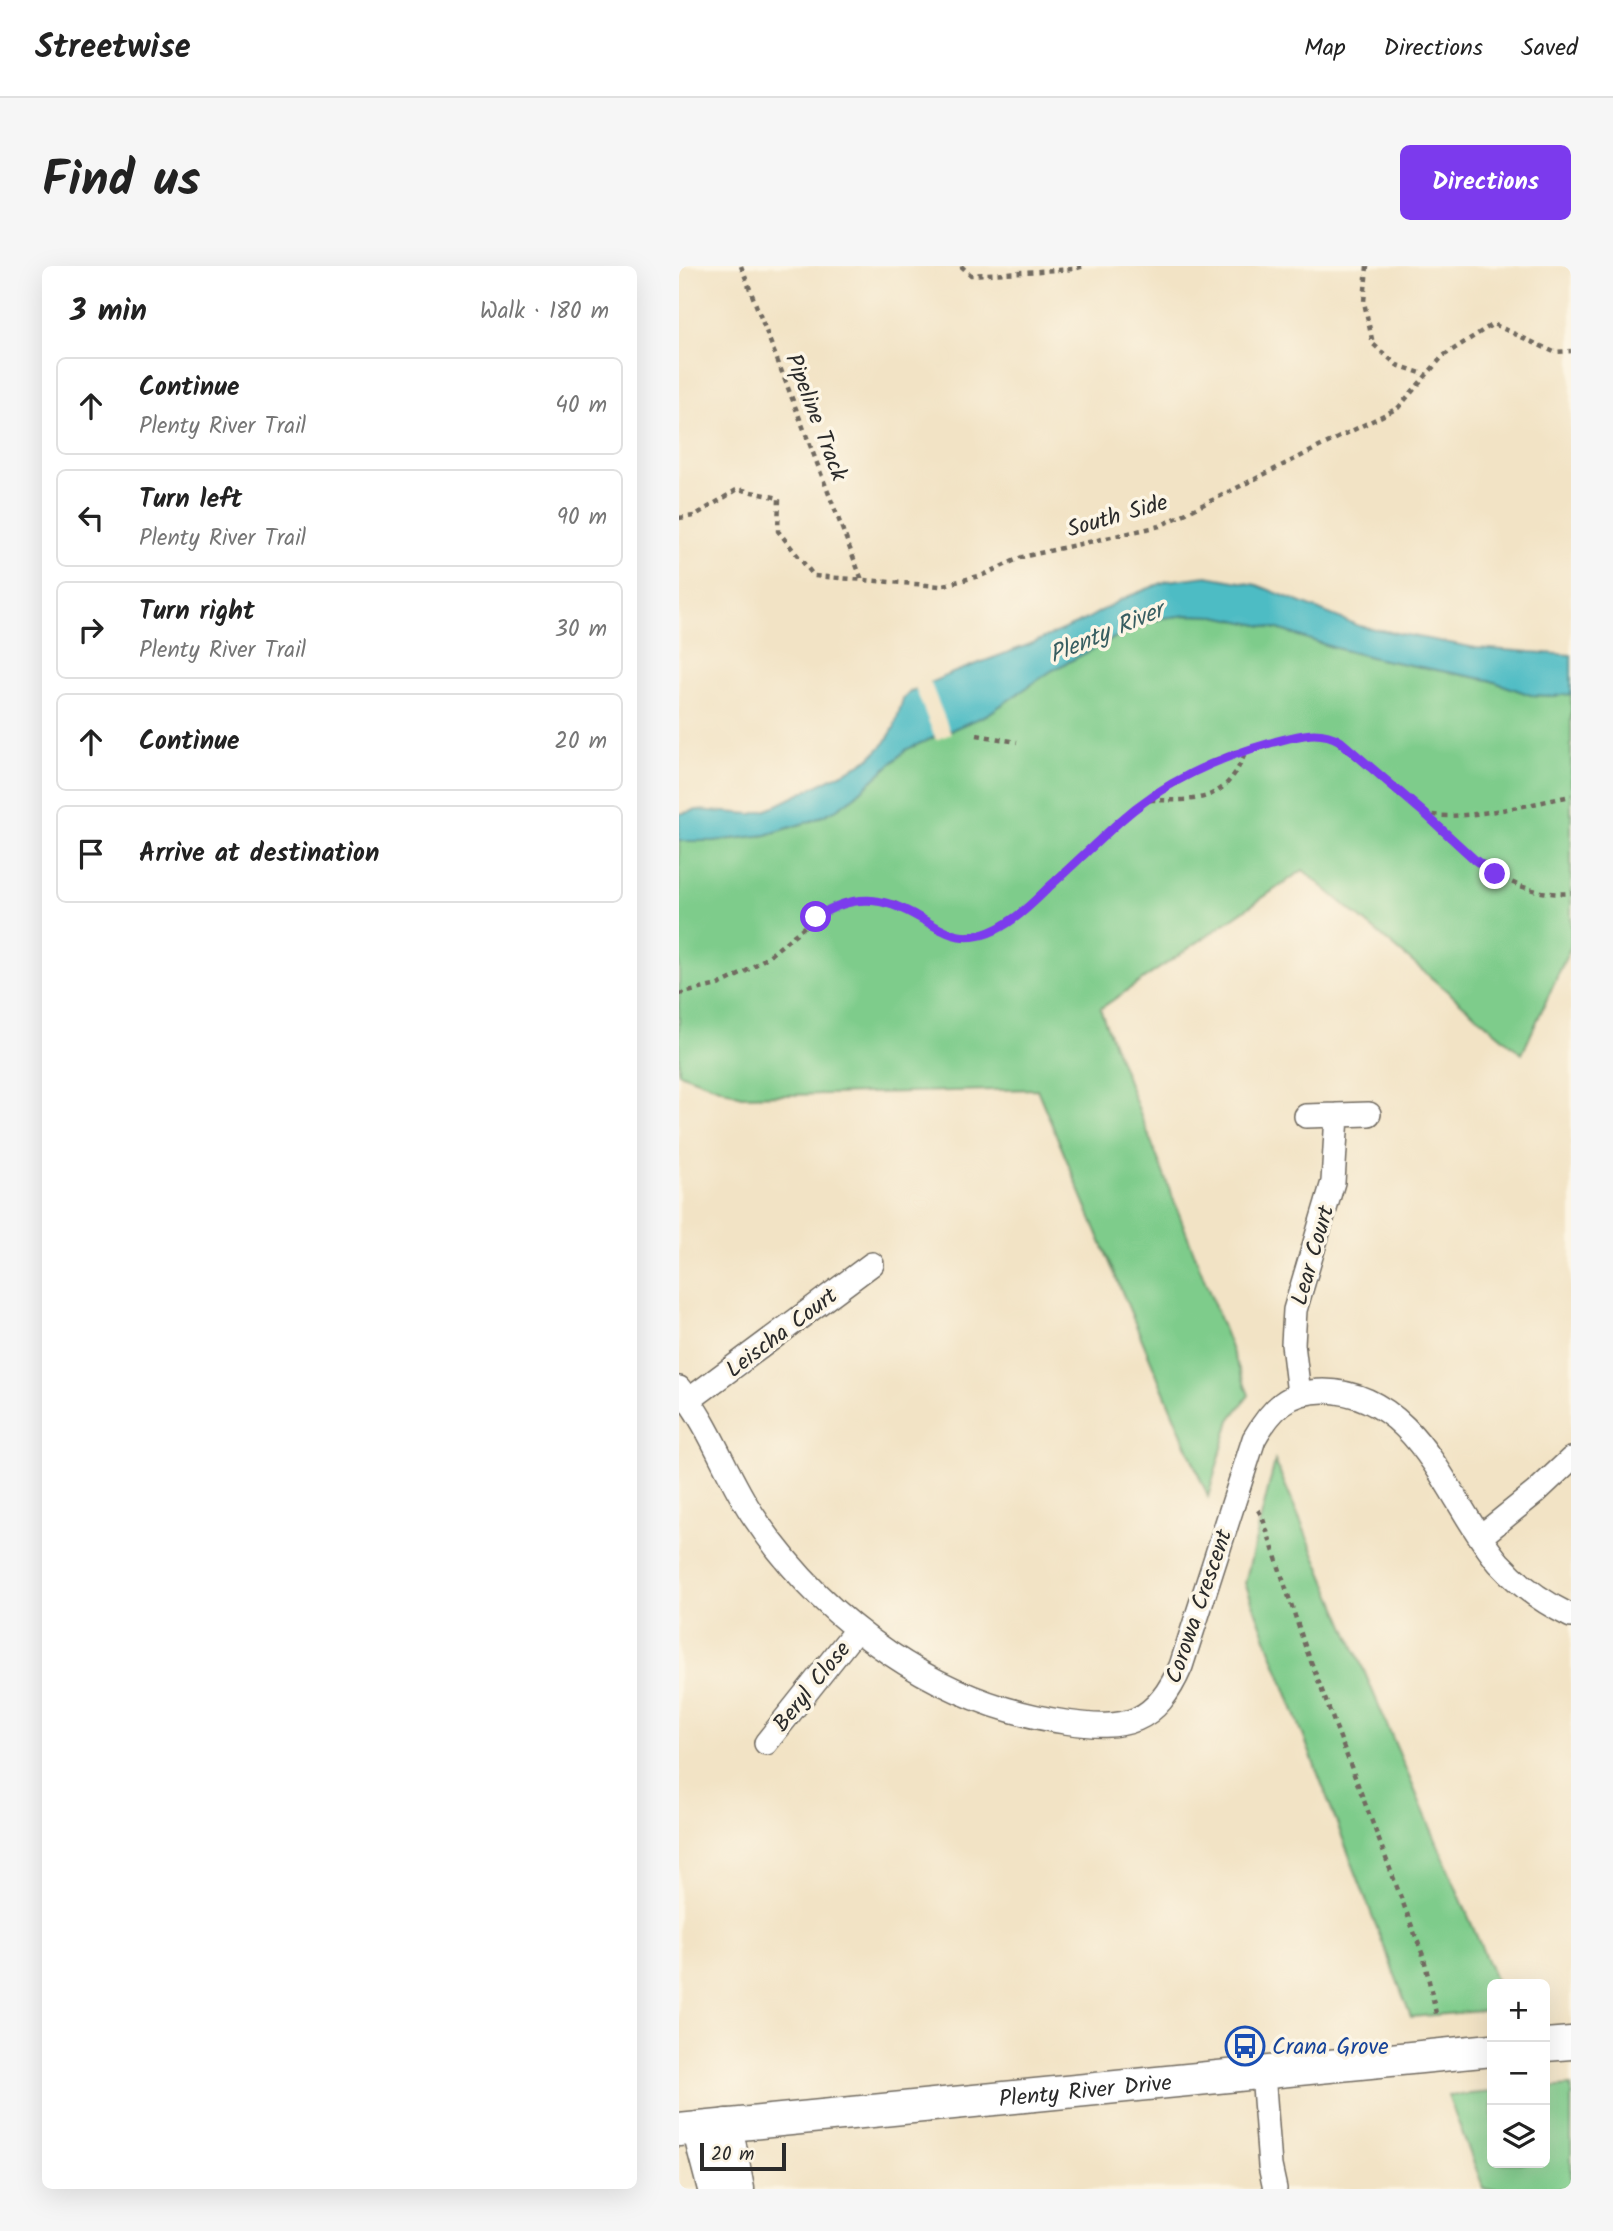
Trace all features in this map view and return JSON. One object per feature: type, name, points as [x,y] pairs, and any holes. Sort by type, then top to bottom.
[{"type":"street","points":[[1306,1116],[1369,1114]]},
{"type":"street","name":"Lear Court","points":[[1299,1394],[1293,1344],[1295,1310],[1333,1182],[1337,1115]]},
{"type":"street","name":"Leischa Court","points":[[684,1394],[872,1264]]},
{"type":"street","points":[[1299,1394],[1331,1391],[1349,1395],[1381,1409],[1397,1420],[1432,1460],[1498,1562],[1515,1580],[1571,1616]]},
{"type":"street","name":"Corowa Crescent","points":[[684,1394],[753,1515],[780,1553],[804,1583],[856,1630],[925,1674],[990,1703],[1025,1714],[1077,1724],[1119,1724],[1138,1719],[1162,1702],[1171,1689],[1181,1666],[1254,1439],[1268,1416],[1279,1405],[1299,1394]]},
{"type":"street","points":[[1480,1537],[1536,1492],[1571,1459]]},
{"type":"street","name":"Beryl Close","points":[[766,1743],[856,1630]]},
{"type":"street","points":[[1550,2045],[1571,2043]]},
{"type":"street","name":"Plenty River Drive","points":[[701,2128],[1487,2051]]},
{"type":"street","points":[[1263,2073],[1270,2166],[1275,2189]]},
{"type":"street","points":[[701,2128],[714,2189]]},
{"type":"street","points":[[701,2128],[738,2189]]},
{"type":"path","name":"Pipeline Track","points":[[741,266],[862,580]]},
{"type":"path","points":[[961,266],[971,275],[1074,270],[1084,266]]},
{"type":"path","points":[[1367,266],[1364,302],[1373,344],[1397,365],[1427,375]]},
{"type":"path","name":"South Side","points":[[679,518],[694,516],[738,489],[779,498],[778,531],[814,576],[940,586],[983,575],[1022,557],[1160,526],[1398,408],[1443,356],[1493,324],[1554,352],[1571,351]]},
{"type":"path","points":[[679,994],[718,985],[743,973],[769,956],[816,917],[845,902],[873,900],[893,903],[958,936],[974,936],[992,931],[1021,913],[1122,819],[1203,766],[1247,750],[1306,734],[1328,735],[1340,741],[1448,837],[1495,874],[1532,891],[1557,895],[1571,893]]},
{"type":"path","points":[[977,735],[1017,742]]},
{"type":"path","points":[[1150,800],[1201,798],[1216,793],[1234,777],[1247,750]]},
{"type":"path","points":[[1423,812],[1443,817],[1571,796]]},
{"type":"path","points":[[1258,1509],[1305,1646],[1424,1958],[1437,2018]]},
{"type":"green space","points":[[1216,616],[1278,629],[1379,659],[1489,680],[1531,695],[1571,694],[1571,946],[1522,1054],[1303,870],[1100,1009],[1249,1395],[1230,1420],[1208,1497],[1037,1089],[741,1096],[679,1073],[679,841],[714,841],[766,835],[814,820],[855,796],[907,749],[988,714],[1051,671],[1133,628],[1162,618]]},
{"type":"green space","points":[[1275,1461],[1495,1979],[1487,1979],[1487,2010],[1411,2017],[1245,1583]]},
{"type":"green space","points":[[1571,2086],[1571,2189],[1484,2189],[1448,2096],[1487,2092],[1487,2168],[1550,2168],[1550,2088]]},
{"type":"water","name":"Plenty River","points":[[1207,576],[1257,585],[1359,626],[1476,648],[1571,655],[1571,694],[1531,695],[1489,680],[1379,659],[1278,629],[1216,616],[1162,618],[1133,628],[1051,671],[988,714],[907,749],[855,796],[837,809],[814,820],[766,835],[714,841],[679,841],[679,814],[697,810],[752,814],[767,810],[859,765],[885,743],[894,728],[903,699],[911,691],[1028,645],[1085,620],[1122,599],[1167,581]]},
{"type":"pier","points":[[929,679],[951,734],[936,740],[914,685]]},
{"type":"place","name":"Crana Grove","points":[[1245,2046]]},
{"type":"route","points":[[816,917],[845,902],[873,900],[893,903],[950,934],[974,936],[992,931],[1021,913],[1122,819],[1158,793],[1212,762],[1235,753],[1314,733],[1328,735],[1340,741],[1448,837],[1495,874]]}]
